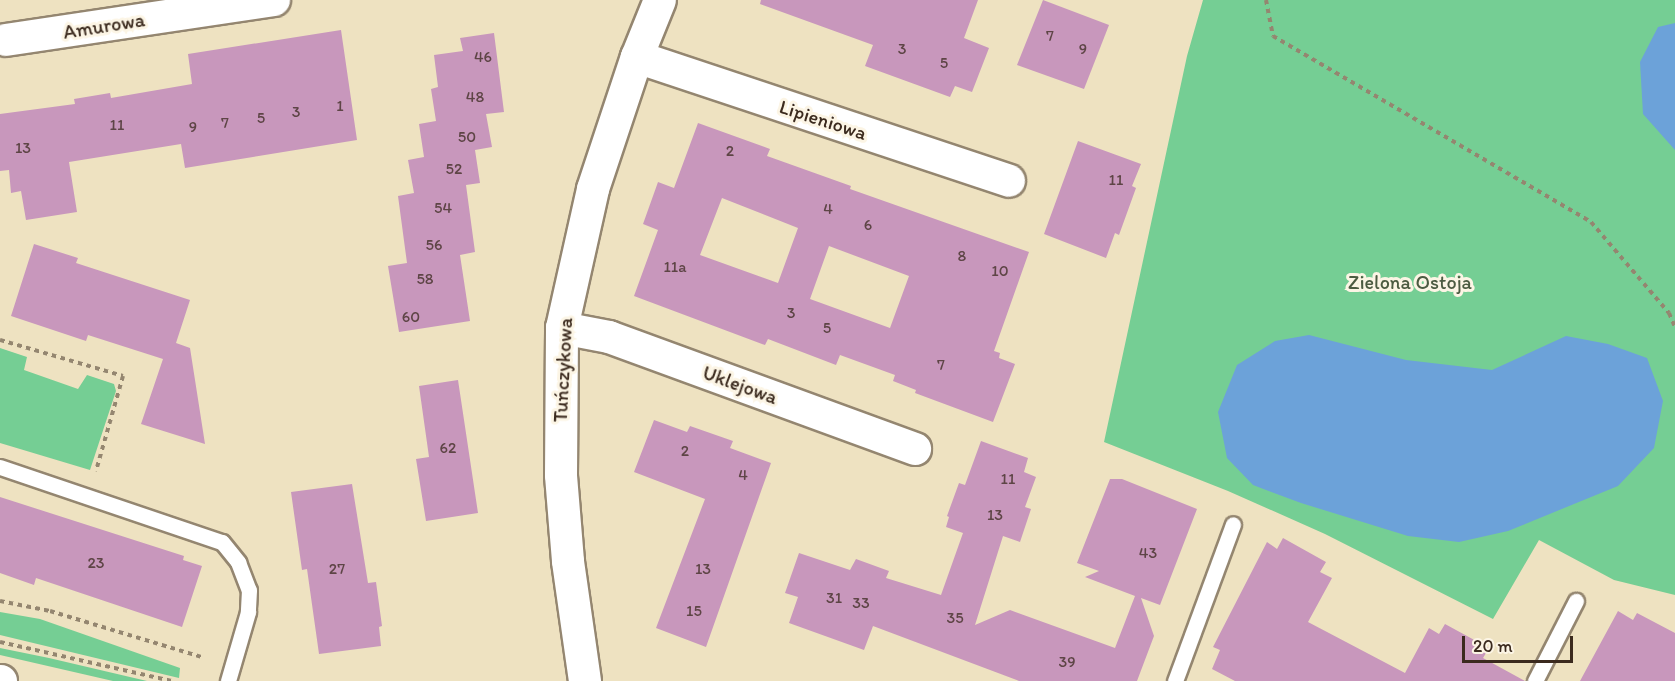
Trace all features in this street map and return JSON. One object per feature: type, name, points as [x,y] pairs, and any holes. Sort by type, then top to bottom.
[{"type":"street","name":"Amurowa","points":[[6,40],[274,0]]},
{"type":"street","name":"Tuńczykowa","points":[[585,681],[568,561],[561,475],[562,328],[593,189],[637,57],[660,0]]},
{"type":"street","name":"Lipieniowa","points":[[637,57],[1009,181]]},
{"type":"street","name":"Uklejowa","points":[[562,328],[609,337],[915,449]]},
{"type":"lane","points":[[0,467],[222,542],[238,562],[249,590],[248,612],[228,681]]},
{"type":"lane","points":[[1175,681],[1233,524]]},
{"type":"lane","points":[[1535,681],[1576,601]]},
{"type":"path","points":[[1266,0],[1273,36],[1591,222],[1669,313],[1675,327]]},
{"type":"path","points":[[0,340],[123,376],[88,498]]},
{"type":"path","points":[[0,601],[50,611],[201,657]]},
{"type":"path","points":[[0,642],[172,681]]},
{"type":"green space","name":"Zielona Ostoja","points":[[1203,0],[1675,0],[1675,595],[1614,580],[1539,540],[1493,619],[1325,534],[1228,491],[1104,442],[1187,56]]},
{"type":"green space","points":[[0,348],[27,357],[24,370],[78,389],[87,375],[114,384],[116,391],[90,470],[0,443]]},
{"type":"green space","points":[[0,612],[40,619],[180,668],[179,678],[0,635]]},
{"type":"green space","points":[[0,648],[147,681],[113,681],[0,655]]},
{"type":"water","points":[[1675,23],[1675,150],[1643,114],[1640,62],[1658,27]]},
{"type":"water","points":[[1309,335],[1406,360],[1492,370],[1566,336],[1608,344],[1647,358],[1663,401],[1654,448],[1618,486],[1508,531],[1459,542],[1408,536],[1301,503],[1253,485],[1227,458],[1218,412],[1237,365],[1275,341]]},
{"type":"building","points":[[761,0],[978,0],[964,38],[989,48],[972,92],[955,86],[950,97],[865,66],[873,45],[760,4]]},
{"type":"building","points":[[1043,0],[1109,25],[1084,89],[1017,65]]},
{"type":"building","points":[[341,30],[357,140],[185,168],[181,144],[69,162],[77,212],[26,220],[21,191],[11,193],[9,170],[0,171],[0,114],[75,104],[74,99],[110,93],[111,98],[192,84],[188,54]]},
{"type":"building","points":[[494,33],[504,112],[486,114],[492,147],[475,150],[480,183],[466,185],[475,252],[460,255],[470,321],[399,332],[388,266],[407,263],[398,196],[414,193],[408,160],[424,157],[419,124],[436,121],[431,89],[438,87],[434,55],[463,51],[460,38]]},
{"type":"building","points":[[698,123],[770,149],[767,156],[851,186],[850,189],[1029,252],[994,351],[1000,353],[999,358],[1015,364],[993,422],[915,393],[916,390],[893,381],[895,375],[840,355],[836,365],[768,339],[765,345],[634,296],[658,230],[643,224],[658,182],[674,188]],"holes":[[[722,198],[798,228],[778,283],[700,255]],[[829,246],[909,276],[890,328],[810,299]]]},
{"type":"building","points":[[1078,141],[1141,164],[1132,186],[1136,188],[1119,235],[1115,233],[1106,258],[1044,234]]},
{"type":"building","points":[[34,244],[78,258],[76,263],[190,300],[176,343],[190,348],[205,444],[141,424],[163,359],[88,335],[86,341],[11,316]]},
{"type":"building","points":[[458,380],[478,513],[426,521],[416,459],[429,457],[419,386]]},
{"type":"building","points":[[654,420],[687,432],[690,426],[733,441],[730,448],[771,463],[706,647],[656,628],[705,499],[634,472]]},
{"type":"building","points":[[981,441],[1028,458],[1024,472],[1036,477],[1025,507],[1031,509],[1020,542],[1003,536],[975,625],[1010,610],[1115,648],[1135,596],[1085,577],[1099,571],[1077,563],[1110,479],[1122,479],[1197,509],[1160,605],[1141,598],[1154,636],[1137,681],[1019,681],[873,626],[864,650],[789,623],[798,597],[785,593],[799,553],[850,570],[856,559],[889,571],[886,578],[941,595],[963,533],[946,527],[949,517],[947,516],[959,483],[965,485]]},
{"type":"building","points":[[352,484],[368,583],[376,582],[382,626],[379,627],[381,646],[319,654],[307,569],[302,570],[291,492]]},
{"type":"building","points":[[0,497],[184,556],[183,560],[202,566],[182,627],[36,578],[34,585],[0,573]]},
{"type":"building","points":[[1283,538],[1326,562],[1320,572],[1332,578],[1308,622],[1405,673],[1429,628],[1439,634],[1445,624],[1489,648],[1483,658],[1525,681],[1235,681],[1212,669],[1220,650],[1213,647],[1267,542],[1277,549]]},
{"type":"building","points":[[1618,611],[1633,620],[1637,613],[1675,633],[1675,681],[1580,681]]}]
